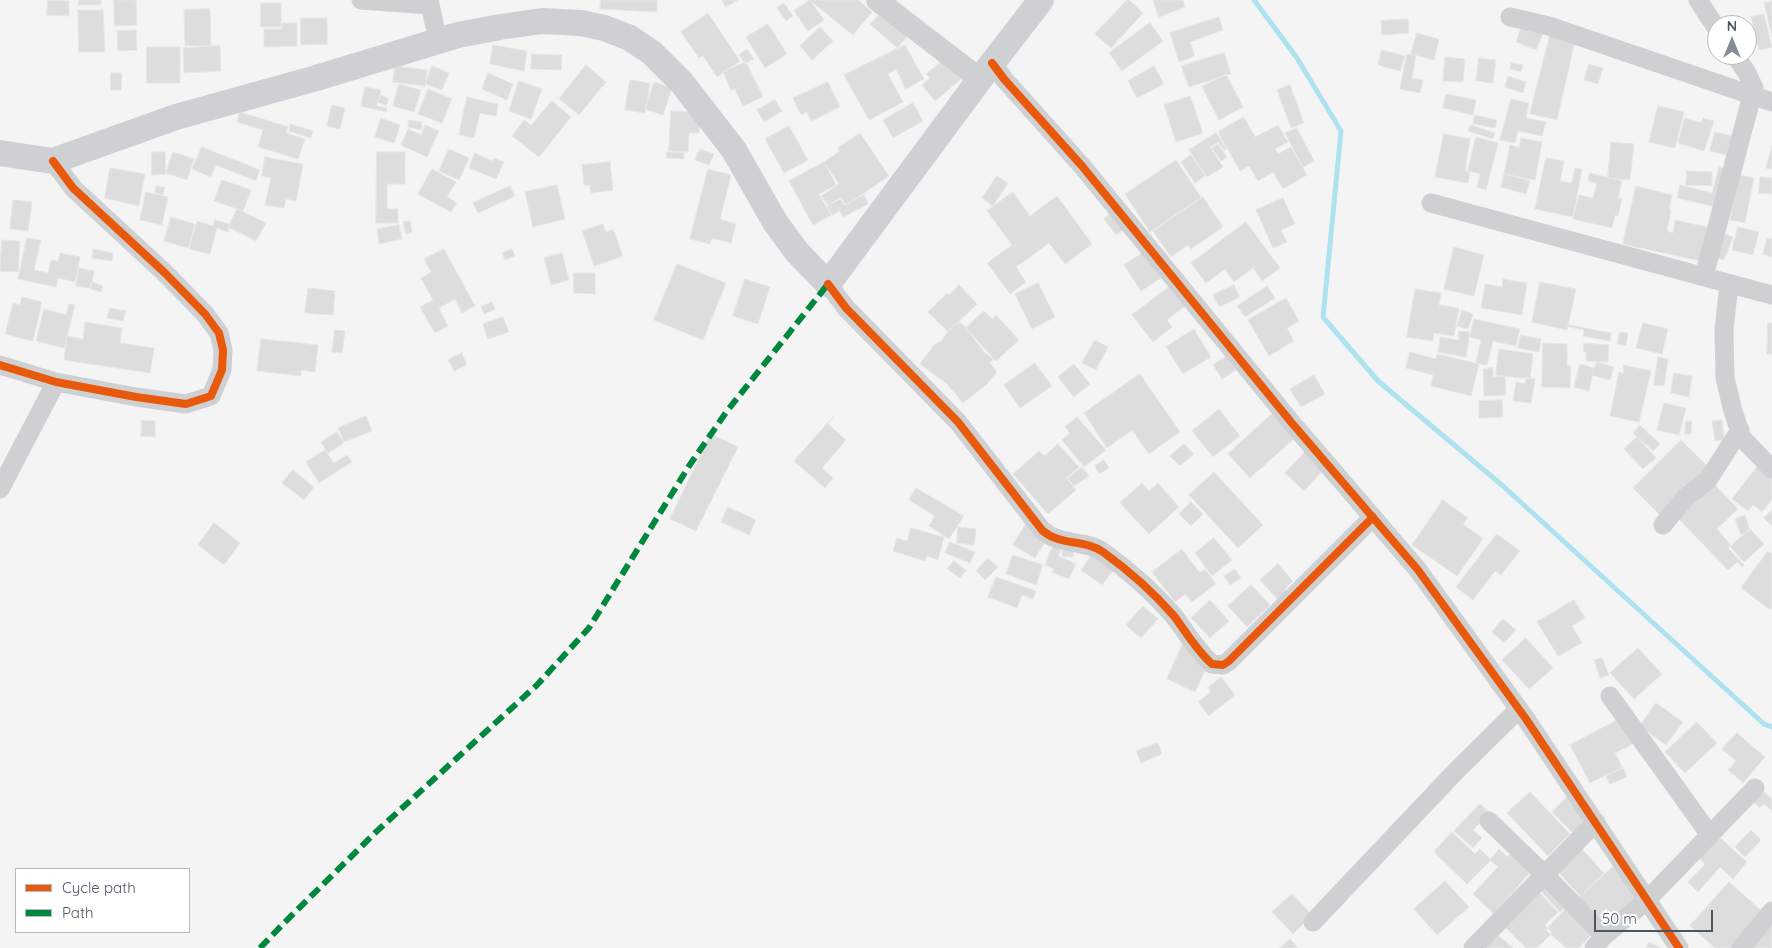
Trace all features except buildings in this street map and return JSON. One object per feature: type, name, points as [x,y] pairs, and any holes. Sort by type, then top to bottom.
[{"type":"main road","points":[[0,153],[53,161],[176,117],[458,35],[542,21],[581,23],[604,28],[630,38],[652,53],[682,83],[734,150],[775,222],[797,252],[828,284],[1041,0]]},
{"type":"street","points":[[360,0],[430,2],[438,42]]},
{"type":"street","points":[[877,0],[986,71],[1004,79],[1082,166],[1291,422],[1418,570],[1519,709],[1679,948]]},
{"type":"street","points":[[1698,0],[1708,15]]},
{"type":"street","points":[[1510,16],[1549,26],[1772,102]]},
{"type":"street","points":[[1704,276],[1753,96],[1754,88],[1752,82],[1741,65]]},
{"type":"street","points":[[0,365],[56,382],[112,394],[186,404],[211,396],[222,370],[223,350],[219,333],[205,314],[73,188],[53,161]]},
{"type":"street","points":[[1431,203],[1772,295]]},
{"type":"street","points":[[828,284],[846,308],[958,422],[1042,530],[1050,537],[1101,550],[1144,585],[1173,616],[1212,664],[1223,665],[1229,662],[1373,517]]},
{"type":"street","points":[[1729,284],[1724,330],[1725,378],[1742,438],[1772,469]]},
{"type":"street","points":[[0,489],[56,382]]},
{"type":"street","points":[[1662,525],[1686,498],[1708,480],[1740,430]]},
{"type":"street","points":[[1610,696],[1710,835]]},
{"type":"street","points":[[1312,922],[1457,770],[1519,709]]},
{"type":"street","points":[[1489,821],[1545,875],[1599,942],[1648,899],[1755,788]]},
{"type":"street","points":[[1473,948],[1596,822]]},
{"type":"street","points":[[1741,948],[1772,910]]},
{"type":"waterway","points":[[1254,0],[1297,58],[1341,131],[1323,317],[1378,381],[1503,486],[1764,724],[1772,727]]},
{"type":"marked path","points":[[260,948],[377,831],[537,685],[589,628],[689,466],[727,411],[828,284]]},
{"type":"cycle path","points":[[992,63],[1082,166],[1291,422],[1418,570],[1526,719],[1679,948]]},
{"type":"cycle path","points":[[0,365],[56,382],[186,404],[211,396],[222,370],[223,350],[219,333],[205,314],[165,273],[73,188],[53,161]]},
{"type":"cycle path","points":[[828,284],[846,308],[958,422],[1042,530],[1064,541],[1096,548],[1122,566],[1166,607],[1212,664],[1223,665],[1229,661],[1373,517]]}]
